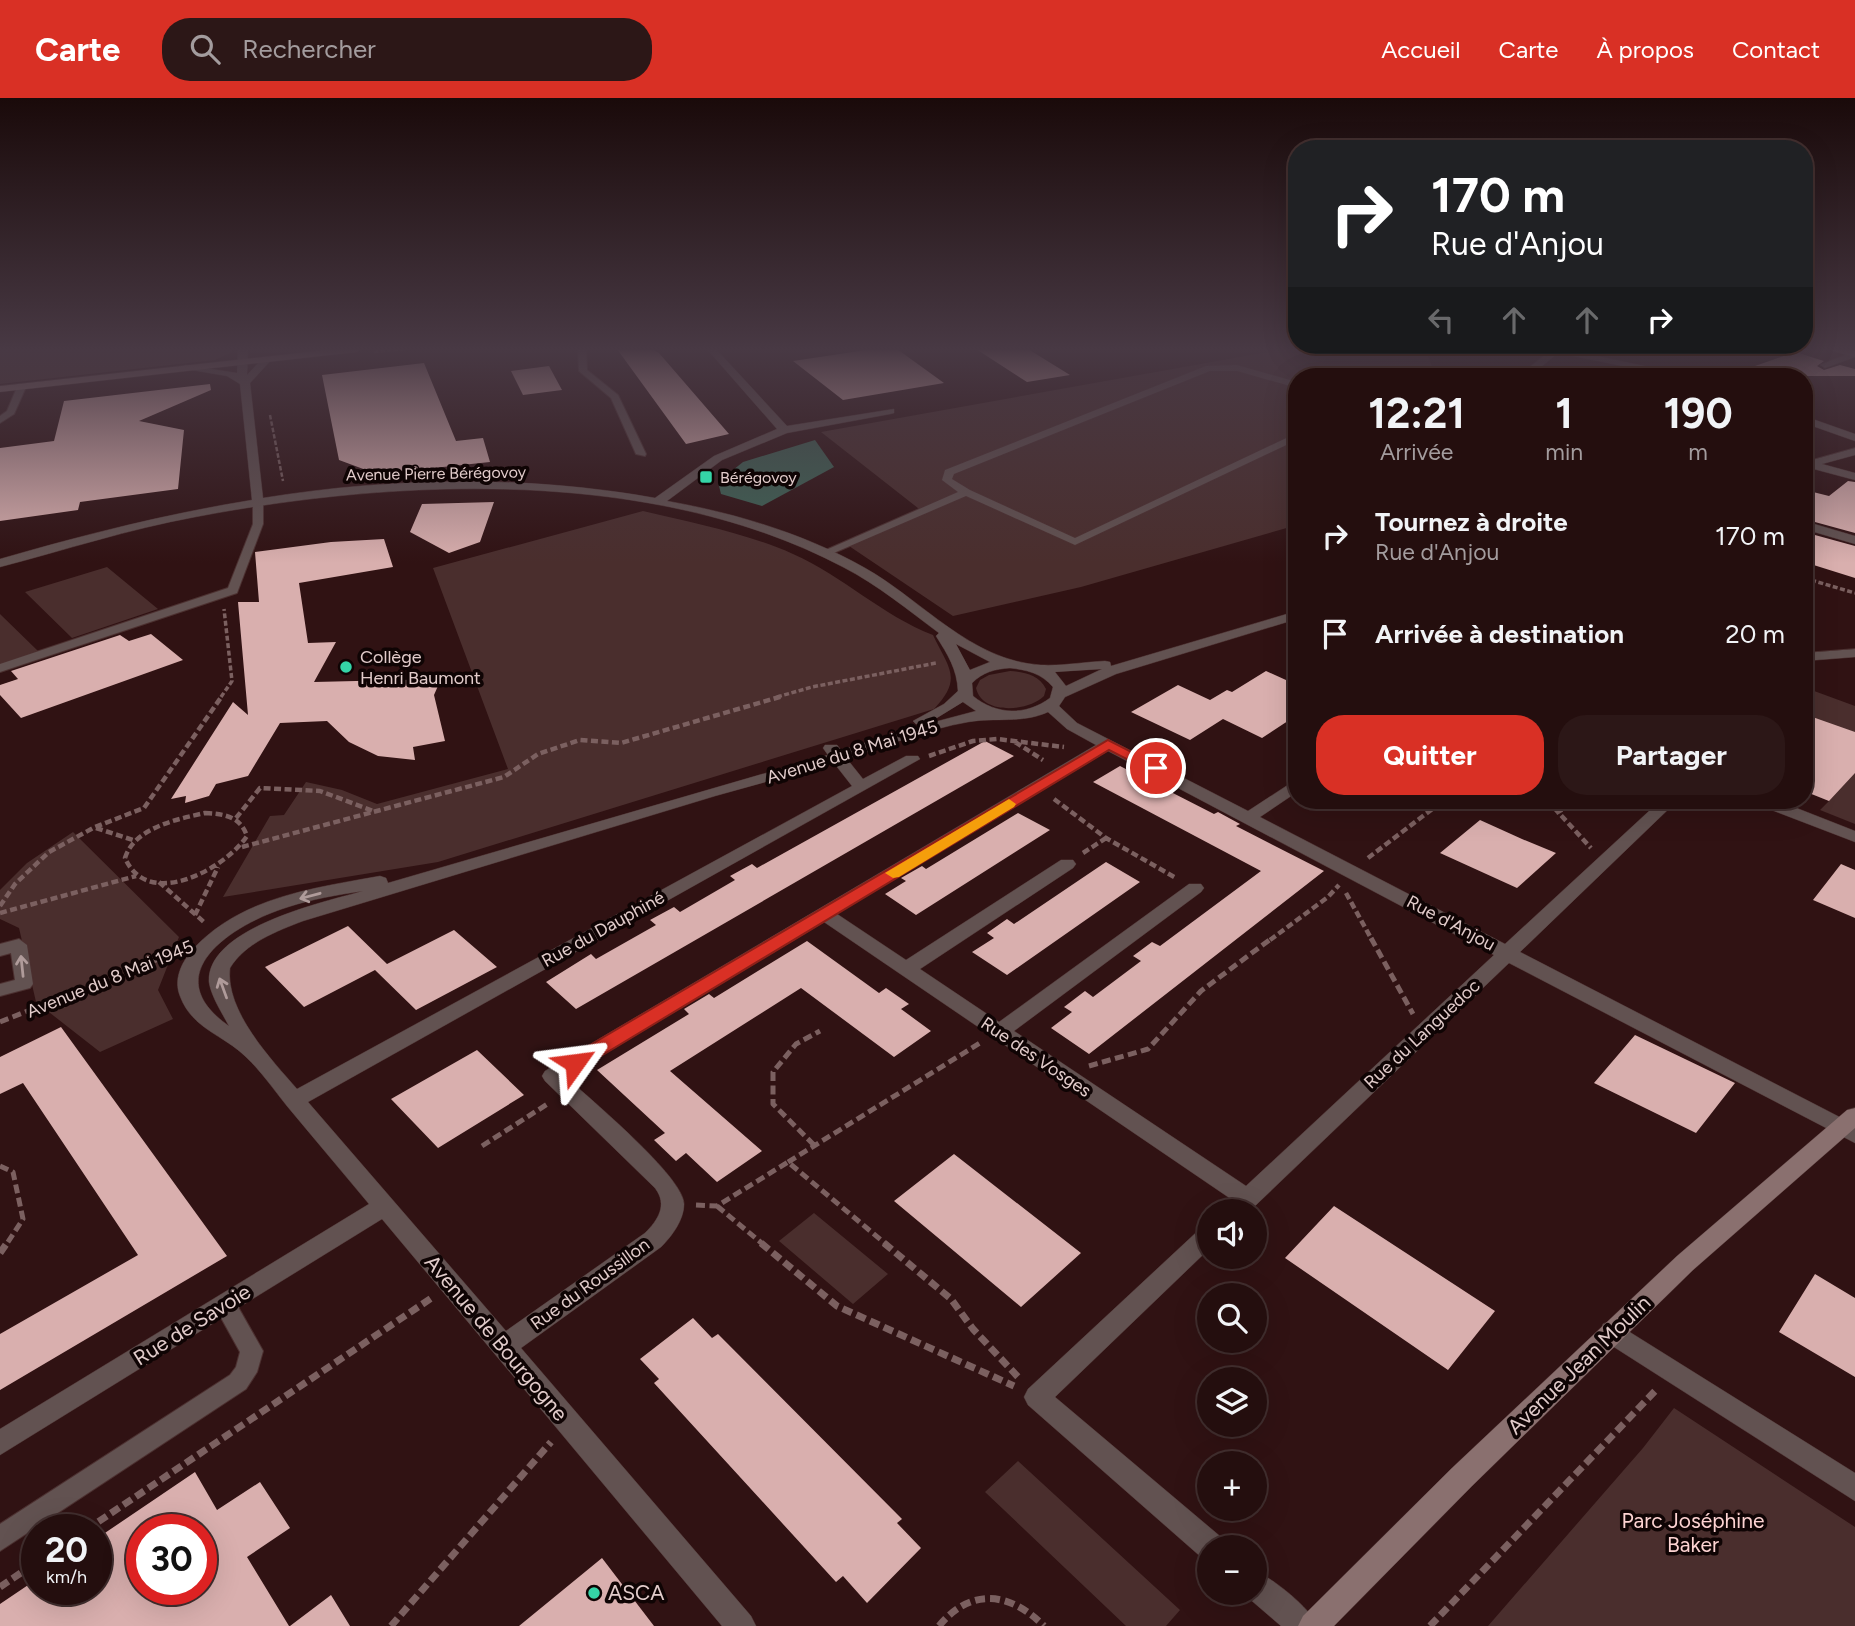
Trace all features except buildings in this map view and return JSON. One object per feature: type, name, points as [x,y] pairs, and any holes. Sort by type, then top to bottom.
[{"type":"street","points":[[249,420],[258,502]]},
{"type":"street","points":[[775,420],[784,430]]},
{"type":"street","points":[[658,502],[723,455],[784,430],[838,420]]},
{"type":"street","points":[[1813,422],[1855,438]]},
{"type":"street","points":[[1813,463],[1855,451]]},
{"type":"street","points":[[1813,466],[1855,477]]},
{"type":"street","name":"Avenue Pierre Bérégovoy","points":[[0,563],[141,524],[297,497],[383,489],[497,487],[574,491],[658,502],[740,521],[825,553],[881,584],[965,647],[1010,664]]},
{"type":"street","points":[[1813,528],[1855,540]]},
{"type":"street","points":[[1055,700],[1096,676],[1288,618]]},
{"type":"street","name":"Avenue Pierre Bérégovoy","points":[[934,625],[957,657],[965,687]]},
{"type":"street","points":[[1813,656],[1855,653]]},
{"type":"street","points":[[1010,664],[1038,669],[1084,668],[1167,654]]},
{"type":"street","name":"Avenue du 8 Mai 1945","points":[[834,753],[936,715],[983,669],[1010,664]]},
{"type":"street","name":"Rue d'Anjou","points":[[1038,669],[1056,680],[1055,700],[1065,722],[1084,732],[1102,748],[1250,817],[1346,877],[1508,953],[1851,1126]]},
{"type":"street","points":[[965,687],[977,706],[995,713]]},
{"type":"street","name":"Avenue du 8 Mai 1945","points":[[252,1050],[219,980],[222,967],[236,949],[259,933],[288,920],[834,753],[962,718],[995,713],[1022,715],[1055,700]]},
{"type":"street","points":[[674,1205],[670,1189],[552,1076],[1102,748]]},
{"type":"street","points":[[834,753],[861,787]]},
{"type":"street","name":"Rue du Dauphiné","points":[[294,1100],[912,759]]},
{"type":"street","points":[[1250,817],[1288,790]]},
{"type":"street","name":"Rue du Languedoc","points":[[1247,1199],[1660,809]]},
{"type":"street","points":[[1785,809],[1855,837]]},
{"type":"street","points":[[906,969],[1067,864]]},
{"type":"street","name":"Avenue du 8 Mai 1945","points":[[252,1050],[202,1014],[188,992],[186,981],[192,962],[220,934],[242,919],[308,896],[449,869]]},
{"type":"street","points":[[999,1032],[1195,888]]},
{"type":"street","name":"Rue des Vosges","points":[[824,914],[1062,1074],[1233,1199]]},
{"type":"street","name":"Avenue de Bourgogne","points":[[252,1050],[741,1626]]},
{"type":"street","name":"Avenue Jean Moulin","points":[[1313,1626],[1612,1332],[1732,1221],[1851,1126]]},
{"type":"street","name":"Rue du Roussillon","points":[[504,1346],[653,1240],[669,1222],[674,1205]]},
{"type":"street","name":"Rue de Savoie","points":[[0,1443],[384,1206]]},
{"type":"street","points":[[1197,1246],[1037,1397],[1197,1535]]},
{"type":"street","points":[[1612,1332],[1855,1488]]},
{"type":"street","points":[[1267,1595],[1303,1626]]},
{"type":"lane","points":[[626,420],[641,454]]},
{"type":"lane","points":[[1078,420],[949,472],[947,480],[966,492],[1075,542],[1288,440]]},
{"type":"lane","points":[[825,553],[966,492]]},
{"type":"lane","points":[[0,668],[233,590],[258,524],[258,502]]},
{"type":"lane","name":"Avenue du 8 Mai 1945","points":[[0,950],[19,945],[24,984],[0,990]]},
{"type":"lane","points":[[0,1539],[239,1382],[246,1373],[252,1351],[225,1305]]},
{"type":"path","points":[[271,420],[279,477],[296,486],[297,497]]},
{"type":"path","points":[[1813,581],[1855,593]]},
{"type":"path","points":[[0,906],[15,884],[49,852],[95,827],[144,808],[232,681],[222,594]]},
{"type":"path","points":[[242,847],[247,836],[244,826],[236,818],[222,814],[186,816],[149,830],[136,841],[126,860],[129,869],[137,876],[158,881],[178,880],[218,867],[242,847],[504,776],[538,754],[580,740],[621,743],[811,687],[911,670],[957,657]]},
{"type":"path","points":[[912,759],[944,753],[973,741],[1014,741],[1102,748]]},
{"type":"path","points":[[1014,741],[1061,772]]},
{"type":"path","points":[[236,818],[260,788],[309,788],[337,793],[376,811]]},
{"type":"path","points":[[1034,788],[1071,810],[1106,838],[1195,888]]},
{"type":"path","points":[[1062,1074],[1148,1049],[1201,991],[1328,897],[1346,877],[1433,809]]},
{"type":"path","points":[[1553,809],[1604,862]]},
{"type":"path","points":[[1556,813],[1563,809]]},
{"type":"path","points":[[95,827],[136,841]]},
{"type":"path","points":[[195,915],[218,867]]},
{"type":"path","points":[[0,913],[137,876]]},
{"type":"path","points":[[1346,877],[1376,943],[1423,1034]]},
{"type":"path","points":[[158,881],[220,934]]},
{"type":"path","name":"Avenue du 8 Mai 1945","points":[[0,1022],[220,934]]},
{"type":"path","points":[[814,1145],[773,1104],[773,1072],[796,1044],[820,1031]]},
{"type":"path","points":[[674,1205],[717,1206],[999,1032]]},
{"type":"path","points":[[482,1146],[568,1092]]},
{"type":"path","points":[[788,1162],[950,1299],[973,1329],[1037,1397]]},
{"type":"path","points":[[0,1166],[13,1172],[23,1219],[0,1253]]},
{"type":"path","points":[[717,1206],[837,1306],[1037,1397]]},
{"type":"path","points":[[110,1514],[451,1284]]},
{"type":"path","points":[[1430,1626],[1674,1371]]},
{"type":"path","points":[[391,1626],[568,1422]]},
{"type":"path","points":[[0,1587],[21,1573]]},
{"type":"path","points":[[939,1626],[957,1607],[976,1599],[997,1598],[1017,1603],[1035,1615],[1044,1626]]},
{"type":"green space","points":[[886,420],[1288,420],[1288,528],[1081,587],[953,616],[849,546],[923,512],[821,432]]},
{"type":"green space","points":[[643,511],[738,534],[793,554],[829,573],[897,617],[933,635],[950,673],[951,681],[943,698],[934,709],[438,862],[223,897],[270,816],[284,815],[306,782],[342,790],[377,804],[508,769],[433,568]]},
{"type":"green space","points":[[107,567],[158,609],[72,638],[25,592]]},
{"type":"green space","points":[[0,614],[38,651],[0,664]]},
{"type":"green space","points":[[1010,671],[1035,677],[1046,689],[1044,696],[1017,708],[996,707],[980,697],[976,688],[980,680],[989,675]]},
{"type":"green space","points":[[1813,691],[1855,706],[1855,824],[1820,810],[1829,801],[1813,795]]},
{"type":"green space","points":[[73,832],[179,937],[158,990],[173,1019],[100,1052],[36,1002],[19,928],[0,919],[0,890],[27,863]]},
{"type":"green space","points":[[814,1213],[888,1274],[853,1304],[779,1241]]},
{"type":"green space","name":"Parc Joséphine Baker","points":[[1674,1408],[1855,1527],[1855,1626],[1488,1626],[1643,1448]]},
{"type":"green space","points":[[1018,1461],[1180,1610],[1166,1626],[1126,1626],[985,1492]]},
{"type":"shaded area","points":[[815,440],[834,467],[762,506],[721,494],[718,482],[743,462]]},
{"type":"slow traffic","points":[[893,873],[1009,804]]},
{"type":"place","name":"Bérégovoy","points":[[706,477]]},
{"type":"place","name":"Collège Henri Baumont","points":[[346,667]]},
{"type":"place","name":"ASCA","points":[[594,1593]]},
{"type":"route","points":[[575,1063],[1108,744],[1156,768]]}]
